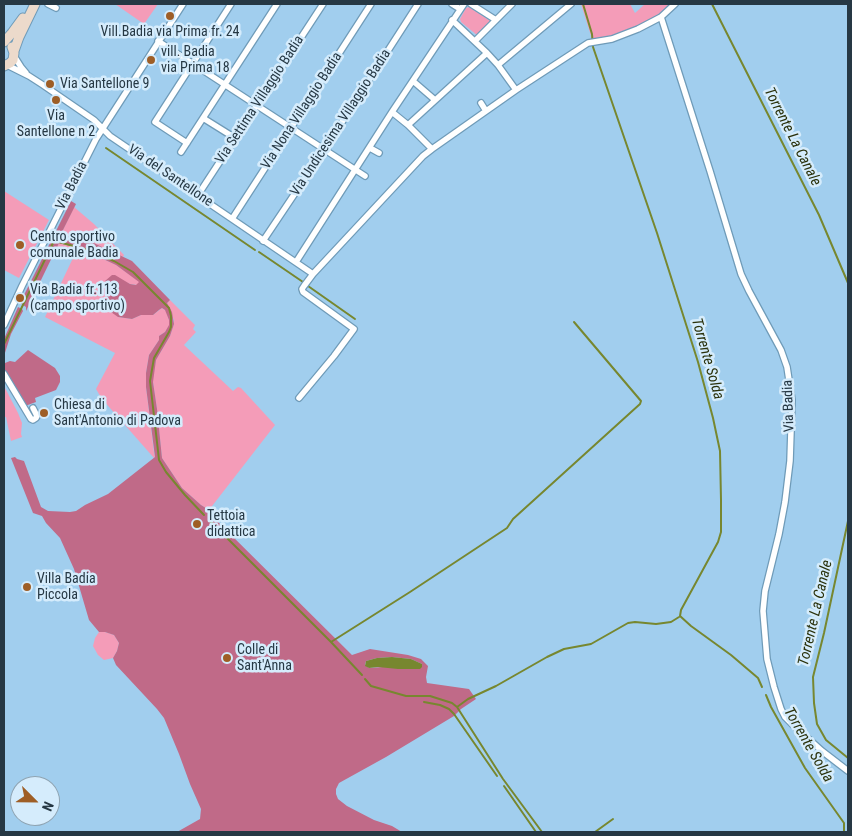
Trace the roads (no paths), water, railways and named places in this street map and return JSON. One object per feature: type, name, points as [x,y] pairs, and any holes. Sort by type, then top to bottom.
[{"type":"main road","points":[[14,54],[10,46],[4,42],[34,4]]},
{"type":"main road","points":[[5,65],[13,60],[19,37],[34,4]]},
{"type":"street","points":[[48,4],[56,8]]},
{"type":"street","name":"Via Badia","points":[[4,325],[102,129],[183,4]]},
{"type":"street","points":[[187,142],[156,122],[231,4]]},
{"type":"street","points":[[181,152],[277,4]]},
{"type":"street","name":"Via Settima Villaggio Badia","points":[[198,196],[323,4]]},
{"type":"street","name":"Via Nona Villaggio Badia","points":[[232,219],[371,4]]},
{"type":"street","name":"Via Undicesima Villaggio Badia","points":[[263,241],[418,4]]},
{"type":"street","points":[[296,262],[462,6],[452,4]]},
{"type":"street","points":[[471,4],[496,20]]},
{"type":"street","points":[[475,41],[512,4]]},
{"type":"street","points":[[498,65],[571,4]]},
{"type":"street","points":[[299,398],[354,329],[303,292],[302,289],[313,274],[423,156],[516,90],[588,43],[612,39],[638,30],[661,17],[675,4]]},
{"type":"street","name":"Via Badia","points":[[661,17],[741,274],[781,350],[787,367],[792,400],[790,461],[779,534],[765,591],[763,611],[767,659],[774,687],[785,717],[815,745],[848,771]]},
{"type":"street","points":[[452,20],[498,65],[516,90]]},
{"type":"street","points":[[158,41],[365,176]]},
{"type":"street","name":"Via del Santellone","points":[[14,54],[21,67],[29,76]]},
{"type":"street","points":[[408,125],[487,54]]},
{"type":"street","name":"Via del Santellone","points":[[5,65],[29,76],[94,120],[102,129],[313,274]]},
{"type":"street","points":[[413,81],[435,100]]},
{"type":"street","points":[[481,103],[486,111]]},
{"type":"street","points":[[392,112],[432,149]]},
{"type":"street","points":[[203,118],[235,138]]},
{"type":"street","points":[[370,148],[379,153]]},
{"type":"street","points":[[4,374],[31,419],[34,420],[37,416],[33,408]]},
{"type":"waterway","name":"Torrente Solda","points":[[583,4],[592,34],[593,47],[657,233],[698,362],[720,451],[721,532],[718,542],[681,610],[680,616],[758,678],[762,687]]},
{"type":"waterway","name":"Torrente La Canale","points":[[712,4],[819,215],[848,283]]},
{"type":"waterway","points":[[106,148],[255,250]]},
{"type":"waterway","points":[[4,344],[54,241]]},
{"type":"waterway","points":[[55,241],[92,251],[133,272],[169,308],[171,327],[154,358],[150,381],[159,460],[166,472],[204,515]]},
{"type":"waterway","points":[[259,252],[303,282]]},
{"type":"waterway","points":[[308,286],[355,319]]},
{"type":"waterway","points":[[331,642],[507,528],[513,519],[640,404],[641,401],[574,322]]},
{"type":"waterway","points":[[210,521],[362,675]]},
{"type":"waterway","name":"Torrente La Canale","points":[[848,521],[813,677],[817,724],[826,740],[848,758]]},
{"type":"waterway","points":[[457,707],[468,699],[496,686],[547,657],[564,649],[591,644],[628,623],[656,624],[671,622],[679,617]]},
{"type":"waterway","points":[[365,679],[371,686],[406,696],[430,696],[452,703],[457,707],[503,779],[542,832]]},
{"type":"waterway","name":"Torrente Solda","points":[[766,695],[805,768],[844,823],[844,832]]},
{"type":"waterway","points":[[424,702],[440,705],[449,709],[454,714],[497,776]]},
{"type":"waterway","points":[[504,786],[536,832]]},
{"type":"waterway","points":[[595,832],[613,819]]},
{"type":"place","name":"Vill.Badia via Prima fr. 24","points":[[170,16]]},
{"type":"place","name":"vill. Badia via Prima 18","points":[[151,60]]},
{"type":"place","name":"Via Santellone 9","points":[[50,84]]},
{"type":"place","name":"Via Santellone n 2","points":[[56,100]]},
{"type":"place","name":"Centro sportivo comunale Badia","points":[[20,245]]},
{"type":"place","name":"Via Badia fr.113 (campo sportivo)","points":[[20,298]]},
{"type":"place","name":"Chiesa di Sant'Antonio di Padova","points":[[44,413]]},
{"type":"place","name":"Tettoia didattica","points":[[197,524]]},
{"type":"place","name":"Villa Badia Piccola","points":[[27,587]]},
{"type":"place","name":"Colle di Sant'Anna","points":[[227,658]]}]
